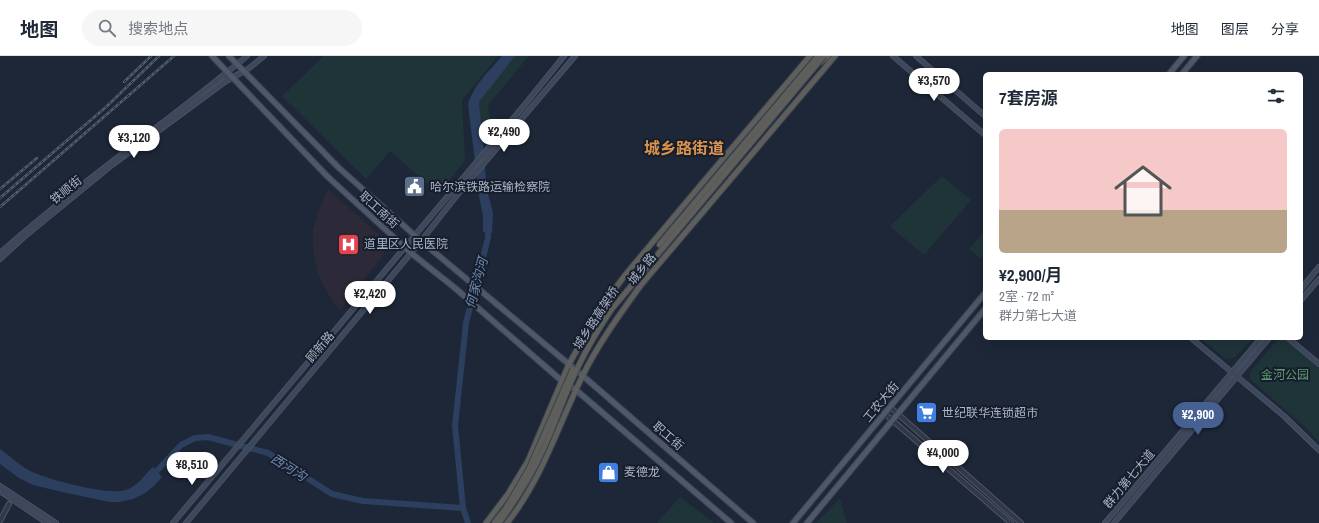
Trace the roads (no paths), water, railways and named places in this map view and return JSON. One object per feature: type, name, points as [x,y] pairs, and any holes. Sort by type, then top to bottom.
[{"type":"highway","name":"城乡路","points":[[486,523],[508,494],[528,461],[569,364],[602,306],[626,274],[810,56]]},
{"type":"highway","name":"城乡路高架桥","points":[[494,523],[506,508],[529,469],[575,364],[607,310],[630,280],[818,56]]},
{"type":"highway","name":"城乡路高架桥","points":[[500,523],[513,504],[544,449],[578,365],[611,310],[824,56]]},
{"type":"highway","points":[[810,73],[828,56]]},
{"type":"highway","name":"城乡路","points":[[507,523],[535,481],[583,376],[616,319],[641,285],[836,56]]},
{"type":"main road","name":"职工南街","points":[[212,56],[328,177],[404,247],[455,288],[562,381]]},
{"type":"main road","name":"职工南街","points":[[229,56],[339,168],[499,308],[569,364]]},
{"type":"main road","name":"铁顺街","points":[[0,253],[35,222],[100,170],[247,56]]},
{"type":"main road","name":"铁顺街","points":[[0,259],[24,237],[112,165],[226,81],[244,71],[264,56]]},
{"type":"main road","name":"顾新路","points":[[173,523],[564,56]]},
{"type":"main road","name":"顾新路","points":[[186,523],[421,241],[462,189],[575,56]]},
{"type":"main road","points":[[893,56],[983,133]]},
{"type":"main road","points":[[916,56],[983,114]]},
{"type":"main road","points":[[1171,72],[1184,56]]},
{"type":"main road","points":[[1184,72],[1197,56]]},
{"type":"main road","points":[[1303,287],[1319,267]]},
{"type":"main road","points":[[1303,298],[1319,279]]},
{"type":"main road","name":"工农大街","points":[[793,523],[983,295]]},
{"type":"main road","name":"工农大街","points":[[807,523],[983,311]]},
{"type":"main road","points":[[1193,340],[1284,416],[1319,450]]},
{"type":"main road","name":"群力第七大道","points":[[1105,523],[1259,340]]},
{"type":"main road","name":"群力第七大道","points":[[1114,523],[1267,340]]},
{"type":"main road","points":[[1290,340],[1319,364]]},
{"type":"main road","name":"职工街","points":[[569,364],[753,523]]},
{"type":"main road","name":"职工街","points":[[562,381],[576,390],[731,523]]},
{"type":"main road","points":[[0,486],[56,523]]},
{"type":"main road","points":[[0,491],[47,523]]},
{"type":"street","points":[[890,407],[1021,523]]},
{"type":"street","points":[[884,414],[1011,523]]},
{"type":"street","points":[[0,521],[9,504]]},
{"type":"water","points":[[502,56],[515,56],[479,102],[487,190],[493,213],[492,233],[483,232],[483,216],[479,196],[468,104],[470,97],[478,85]]},
{"type":"water","points":[[0,449],[30,471],[63,482],[92,489],[106,491],[126,490],[137,483],[153,467],[162,477],[145,493],[133,499],[110,502],[33,485],[19,478],[0,464]]},
{"type":"waterway","name":"何家沟河","points":[[468,523],[463,508],[455,426],[466,323],[488,238],[488,226]]},
{"type":"waterway","name":"西河沟","points":[[152,476],[181,445],[195,438],[208,437],[268,453],[332,494],[363,501],[463,508]]},
{"type":"railway","points":[[124,82],[151,56]]},
{"type":"railway","points":[[0,198],[106,107],[159,56]]},
{"type":"railway","points":[[0,207],[174,56]]},
{"type":"railway","points":[[0,189],[37,158]]},
{"type":"place","name":"哈尔滨铁路运输检察院","points":[[414,187]]},
{"type":"place","name":"道里区人民医院","points":[[349,244]]},
{"type":"place","name":"世纪联华连锁超市","points":[[926,413]]},
{"type":"place","name":"麦德龙","points":[[608,472]]},
{"type":"district","name":"城乡路街道","points":[[684,148]]},
{"type":"park label","name":"金河公园","points":[[1285,375]]}]
